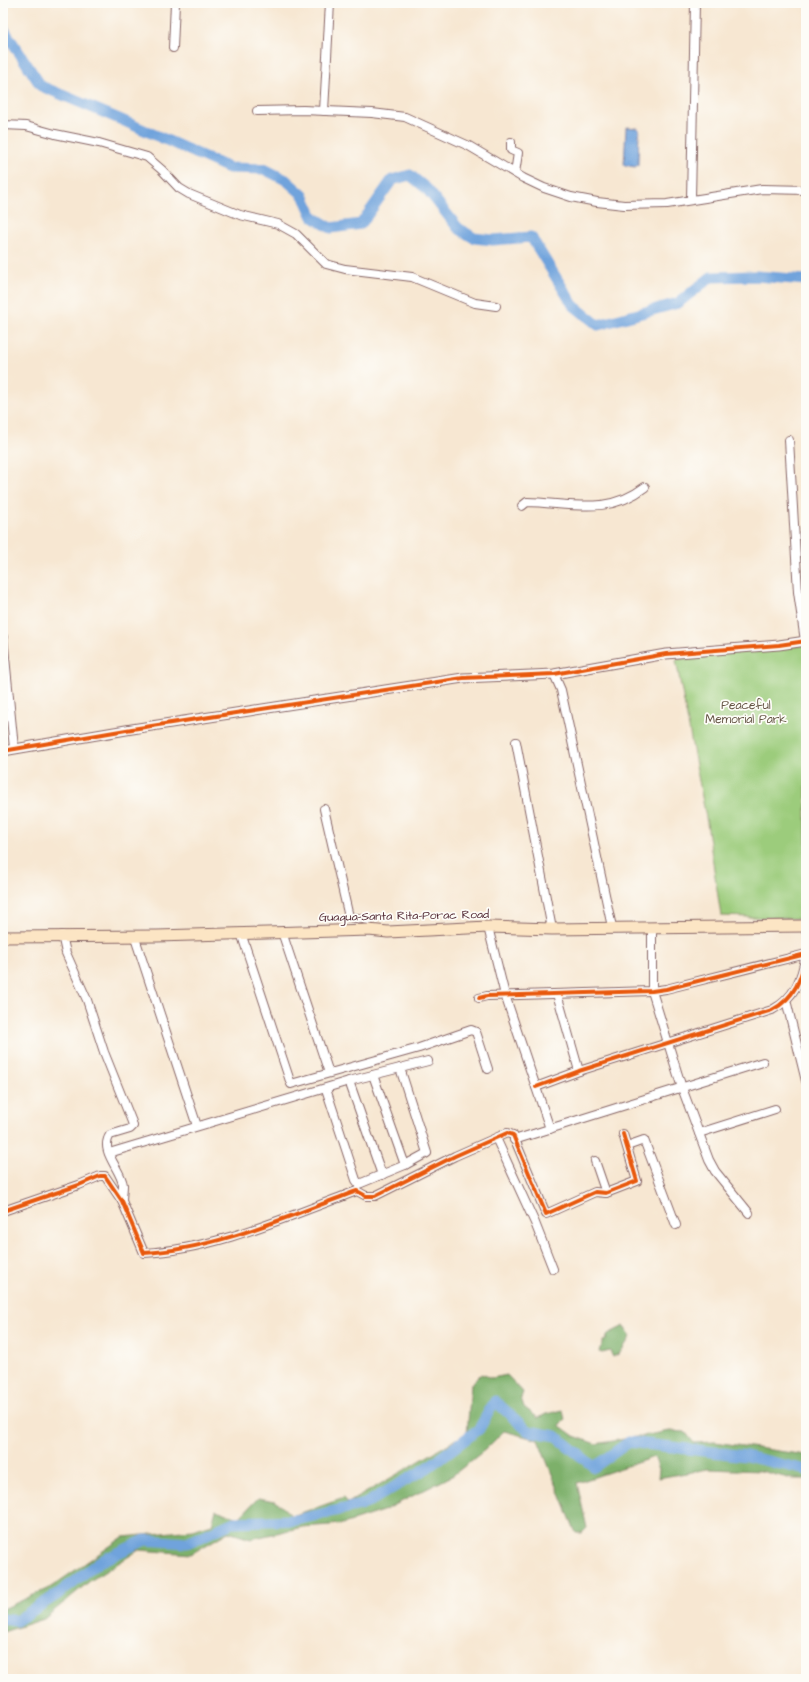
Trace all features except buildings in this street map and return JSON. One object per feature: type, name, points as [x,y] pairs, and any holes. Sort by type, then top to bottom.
[{"type":"main road","name":"Guagua-Santa Rita-Porac Road","points":[[3,937],[369,930],[388,932],[488,927],[552,929],[612,927],[652,928],[806,926]]},
{"type":"street","points":[[173,48],[175,3]]},
{"type":"street","points":[[324,112],[330,3]]},
{"type":"street","points":[[691,199],[695,3]]},
{"type":"street","points":[[257,111],[303,110],[372,113],[405,117],[469,146],[515,173],[551,190],[571,197],[597,202],[624,205],[660,204],[762,189],[806,190]]},
{"type":"street","points":[[3,125],[26,126],[55,134],[99,143],[147,157],[179,188],[189,194],[240,215],[278,224],[296,234],[326,264],[345,269],[412,277],[475,303],[496,306]]},
{"type":"street","points":[[511,142],[511,150],[518,153],[515,173]]},
{"type":"street","points":[[3,751],[14,748],[464,678],[554,674],[666,654],[779,645],[806,641],[798,592],[788,440]]},
{"type":"street","points":[[522,506],[527,502],[568,506],[611,504],[632,497],[645,487]]},
{"type":"street","points":[[3,637],[7,706],[14,748]]},
{"type":"street","points":[[554,674],[561,690],[612,927]]},
{"type":"street","points":[[516,742],[552,929]]},
{"type":"street","points":[[324,809],[349,917],[370,920]]},
{"type":"street","points":[[488,927],[505,995],[550,1129]]},
{"type":"street","points":[[652,928],[652,990],[682,1088],[714,1171],[749,1214]]},
{"type":"street","points":[[282,932],[329,1072]]},
{"type":"street","points":[[241,933],[291,1084],[329,1072],[419,1048],[474,1030],[476,1032],[488,1069]]},
{"type":"street","points":[[62,935],[70,962],[87,1000],[104,1052],[133,1126],[130,1129],[110,1135],[108,1139],[109,1153],[123,1184],[122,1201]]},
{"type":"street","points":[[134,935],[197,1126]]},
{"type":"street","points":[[479,998],[505,995],[666,989],[806,954],[800,981],[786,1000],[776,1008],[579,1071],[536,1087]]},
{"type":"street","points":[[558,994],[579,1071]]},
{"type":"street","points":[[786,1000],[806,1081]]},
{"type":"street","points":[[109,1153],[373,1075],[428,1061]]},
{"type":"street","points":[[514,1140],[763,1062]]},
{"type":"street","points":[[326,1089],[357,1183],[362,1184],[405,1165],[426,1154],[428,1150],[400,1068]]},
{"type":"street","points":[[373,1075],[405,1165]]},
{"type":"street","points":[[349,1082],[382,1175]]},
{"type":"street","points":[[699,1133],[775,1109]]},
{"type":"street","points":[[3,1211],[79,1185],[100,1176],[105,1176],[122,1201],[144,1253],[169,1252],[275,1223],[357,1191],[366,1196],[375,1196],[455,1156],[496,1138],[511,1134],[546,1214],[595,1192],[606,1193],[637,1181],[623,1134]]},
{"type":"street","points":[[496,1138],[535,1223],[554,1269]]},
{"type":"street","points":[[627,1146],[644,1140],[676,1226]]},
{"type":"street","points":[[595,1161],[606,1193]]},
{"type":"street","points":[[109,1182],[119,1174]]},
{"type":"green space","name":"Peaceful Memorial Park","points":[[806,645],[806,919],[721,916],[707,823],[676,660],[701,655]]},
{"type":"green space","points":[[624,1326],[631,1336],[620,1353],[613,1357],[610,1351],[602,1353],[599,1352],[603,1345],[603,1341],[606,1340],[608,1334]]},
{"type":"green space","points":[[481,1374],[492,1378],[507,1375],[523,1392],[521,1398],[524,1407],[538,1418],[546,1414],[563,1410],[565,1420],[559,1425],[574,1436],[596,1444],[670,1431],[685,1432],[694,1443],[715,1442],[806,1455],[806,1479],[792,1479],[761,1471],[708,1469],[658,1478],[659,1469],[654,1457],[577,1483],[587,1528],[582,1533],[576,1533],[538,1440],[504,1431],[486,1449],[452,1476],[383,1511],[343,1524],[303,1527],[251,1539],[228,1532],[191,1554],[139,1550],[90,1581],[44,1619],[3,1632],[3,1609],[51,1587],[123,1537],[192,1530],[212,1524],[216,1510],[239,1518],[258,1498],[276,1501],[292,1516],[344,1498],[348,1503],[467,1433],[471,1384]]},
{"type":"water","points":[[626,127],[638,128],[639,130],[638,165],[635,167],[624,165]]},
{"type":"waterway","points":[[3,28],[41,86],[229,168],[264,169],[286,180],[303,195],[313,217],[331,228],[361,224],[392,180],[410,175],[427,189],[458,228],[474,238],[493,240],[531,237],[573,305],[598,325],[678,303],[711,277],[756,276],[806,280]]},
{"type":"waterway","points":[[3,1619],[16,1621],[58,1594],[99,1562],[145,1540],[187,1543],[234,1522],[296,1520],[365,1504],[427,1468],[479,1429],[495,1401],[528,1431],[556,1436],[594,1467],[629,1442],[746,1456],[806,1470]]},
{"type":"cycle path","points":[[3,751],[132,729],[463,678],[554,674],[666,654],[779,645],[806,641]]},
{"type":"cycle path","points":[[479,998],[487,996],[652,991],[666,989],[806,954],[800,979],[792,993],[786,1000],[772,1010],[579,1071],[536,1087]]},
{"type":"cycle path","points":[[3,1211],[79,1185],[100,1176],[105,1176],[122,1201],[144,1253],[172,1250],[199,1245],[252,1230],[357,1191],[366,1196],[375,1196],[455,1156],[507,1133],[513,1135],[546,1214],[595,1192],[606,1193],[637,1181],[623,1134]]}]
